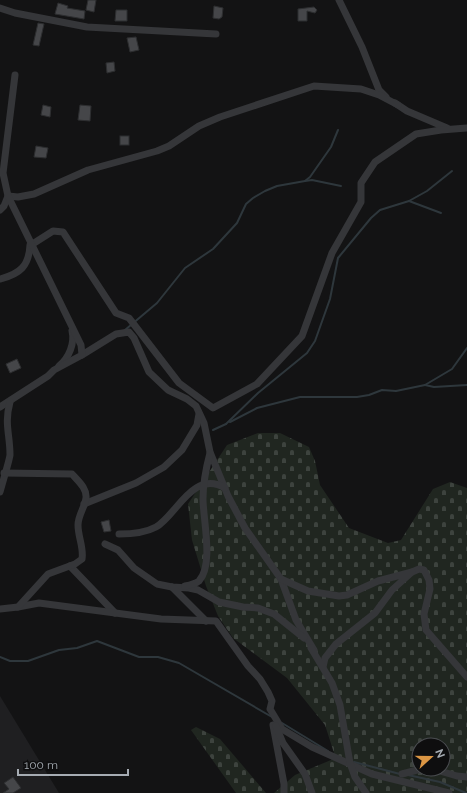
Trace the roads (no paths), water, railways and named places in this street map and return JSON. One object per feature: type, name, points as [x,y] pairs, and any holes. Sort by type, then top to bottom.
[{"type":"street","points":[[339,0],[362,46],[379,90],[383,95],[398,105]]},
{"type":"street","points":[[0,8],[15,13],[87,27],[216,34]]},
{"type":"street","points":[[16,75],[1,172],[8,196],[30,245],[81,345],[82,356]]},
{"type":"street","points":[[8,196],[18,197],[34,194],[88,170],[158,151],[169,146],[199,126],[220,117],[314,86],[361,89],[379,95],[420,117],[451,129]]},
{"type":"street","points":[[30,245],[53,231],[63,232],[116,313],[129,318],[180,383],[213,408],[257,384],[302,336],[332,253],[361,202],[362,183],[375,162],[416,134],[467,128]]},
{"type":"street","points":[[0,210],[4,206],[8,196]]},
{"type":"street","points":[[0,280],[20,272],[30,256],[30,245]]},
{"type":"street","points":[[0,492],[4,473],[10,458],[6,414],[10,402],[16,395],[48,376],[61,365],[71,347],[73,337],[71,324]]},
{"type":"street","points":[[54,370],[82,356],[92,348],[116,334],[129,332],[134,338],[149,372],[168,390],[187,399],[196,406],[204,423],[210,453],[225,488],[245,528],[281,579],[296,620],[332,683],[340,706],[350,763],[355,777],[366,793]]},
{"type":"street","points":[[0,407],[10,402]]},
{"type":"street","points":[[84,504],[136,483],[164,467],[182,450],[197,424],[199,412]]},
{"type":"street","points":[[0,428],[8,436]]},
{"type":"street","points":[[105,544],[118,550],[134,568],[145,577],[158,584],[172,587],[198,582],[202,577],[206,565],[203,486],[210,453]]},
{"type":"street","points":[[4,473],[72,474],[83,486],[86,498],[78,524],[79,539],[84,552],[82,559],[70,566],[48,574],[18,606]]},
{"type":"street","points":[[119,534],[143,532],[156,526],[192,490],[212,484],[218,484],[225,488]]},
{"type":"street","points":[[70,566],[115,613]]},
{"type":"street","points":[[281,579],[308,591],[339,596],[347,595],[378,581],[419,569],[424,570],[429,580],[430,589],[423,617],[426,630],[467,677]]},
{"type":"street","points":[[323,667],[325,658],[336,644],[375,613],[392,590],[412,572]]},
{"type":"street","points":[[182,586],[198,590],[219,602],[258,608],[274,614],[304,639],[314,650]]},
{"type":"street","points":[[172,587],[206,621]]},
{"type":"street","points":[[0,610],[38,603],[161,619],[216,621],[248,666],[260,679],[272,701],[271,712],[284,784],[284,793]]},
{"type":"street","points":[[271,712],[282,729],[312,747],[372,774],[449,793]]},
{"type":"street","points":[[271,712],[283,743],[305,774],[312,793]]},
{"type":"street","points":[[402,774],[411,772]]},
{"type":"street","points":[[451,774],[467,777]]},
{"type":"waterway","points":[[125,330],[157,303],[185,268],[213,249],[237,223],[246,204],[253,198],[277,186],[305,181],[310,177],[331,147],[338,130]]},
{"type":"waterway","points":[[226,424],[258,393],[307,353],[315,341],[330,299],[338,258],[371,218],[380,210],[409,201],[427,191],[452,171]]},
{"type":"waterway","points":[[305,181],[312,180],[341,186]]},
{"type":"waterway","points":[[409,201],[441,213]]},
{"type":"waterway","points":[[230,422],[257,408],[300,397],[357,397],[369,395],[382,390],[396,391],[425,385],[452,369],[467,348]]},
{"type":"waterway","points":[[425,385],[434,387],[467,385]]},
{"type":"waterway","points":[[213,430],[226,424]]},
{"type":"waterway","points":[[0,657],[10,661],[28,661],[59,650],[77,648],[97,641],[139,657],[158,657],[179,663],[272,717]]},
{"type":"waterway","points":[[282,723],[328,751]]},
{"type":"waterway","points":[[354,762],[400,774]]},
{"type":"waterway","points":[[408,775],[440,782],[466,793]]}]
